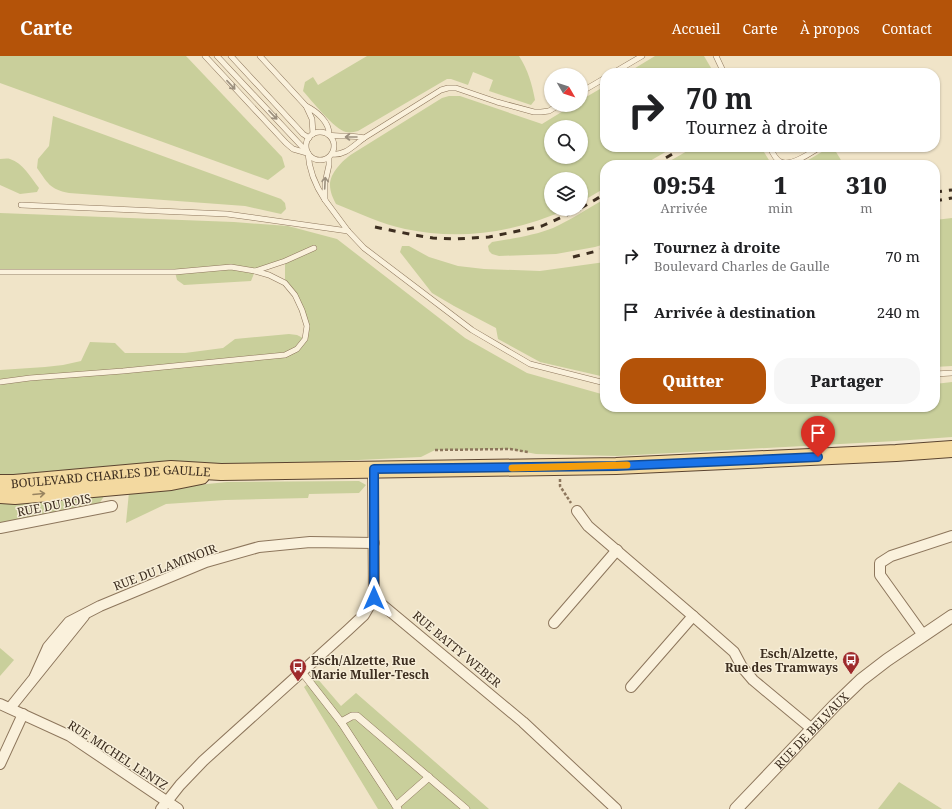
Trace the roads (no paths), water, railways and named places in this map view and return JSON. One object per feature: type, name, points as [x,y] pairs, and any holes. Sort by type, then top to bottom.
[{"type":"main road","name":"BOULEVARD CHARLES DE GAULLE","points":[[0,483],[14,483],[171,468],[221,472],[616,466],[881,454],[952,449]]},
{"type":"main road","name":"BOULEVARD CHARLES DE GAULLE","points":[[0,495],[15,496],[171,482],[221,472]]},
{"type":"street","points":[[164,805],[180,785],[203,761],[364,615],[374,598],[374,469]]},
{"type":"street","name":"RUE DU BOIS","points":[[0,528],[112,506]]},
{"type":"street","points":[[577,511],[588,526],[734,652],[742,667],[753,680],[812,729]]},
{"type":"street","points":[[923,636],[880,575],[880,563],[891,556],[952,536]]},
{"type":"street","name":"RUE DU LAMINOIR","points":[[10,708],[86,613],[100,606],[206,562],[259,547],[310,542],[374,543]]},
{"type":"street","points":[[554,623],[617,550]]},
{"type":"street","name":"RUE BATTY WEBER","points":[[374,598],[523,722],[616,809]]},
{"type":"street","points":[[631,687],[694,616]]},
{"type":"street","name":"RUE DE BELVAUX","points":[[736,809],[836,704],[861,680],[887,660],[952,616]]},
{"type":"street","points":[[302,672],[342,722],[397,807],[429,777]]},
{"type":"street","name":"RUE MICHEL LENTZ","points":[[0,704],[70,736],[164,805],[178,809]]},
{"type":"street","points":[[0,764],[23,714]]},
{"type":"street","points":[[342,722],[352,716],[357,716],[466,809]]},
{"type":"lane","points":[[205,56],[286,143],[293,149],[308,153]]},
{"type":"lane","points":[[217,56],[311,157],[324,160],[330,156],[334,150],[334,141],[329,135],[330,130],[327,124],[312,109],[306,106]]},
{"type":"lane","points":[[231,56],[303,134],[311,136],[319,132],[324,132],[338,137],[364,138]]},
{"type":"lane","points":[[260,56],[306,106],[312,119],[311,136],[306,144],[311,174],[325,200],[348,231],[364,248],[472,330],[530,364],[600,382]]},
{"type":"lane","points":[[622,68],[642,56]]},
{"type":"lane","points":[[716,56],[722,68]]},
{"type":"lane","points":[[588,88],[600,81]]},
{"type":"lane","points":[[330,156],[342,154],[364,138],[441,90],[448,88],[456,88],[497,102],[534,112],[544,112]]},
{"type":"lane","points":[[773,152],[779,160]]},
{"type":"lane","points":[[796,160],[812,152]]},
{"type":"lane","points":[[325,200],[325,183],[330,156]]},
{"type":"lane","points":[[21,205],[227,214],[348,231]]},
{"type":"lane","points":[[255,271],[285,261],[314,248]]},
{"type":"lane","points":[[0,272],[175,272],[231,268],[255,271],[285,283],[295,295],[307,326],[305,339],[297,349],[285,354],[0,382]]},
{"type":"lane","points":[[940,374],[952,373]]},
{"type":"railway","points":[[662,160],[676,152]]},
{"type":"railway","points":[[940,191],[952,190]]},
{"type":"railway","points":[[588,204],[600,197]]},
{"type":"railway","points":[[940,200],[952,198]]},
{"type":"railway","points":[[375,227],[433,238],[455,239],[489,237],[542,226],[564,216]]},
{"type":"railway","points":[[573,257],[600,250]]},
{"type":"place","name":"Esch/Alzette, Rue des Tramways","points":[[851,675]]},
{"type":"place","name":"Esch/Alzette, Rue Marie Muller-Tesch","points":[[298,682]]}]
